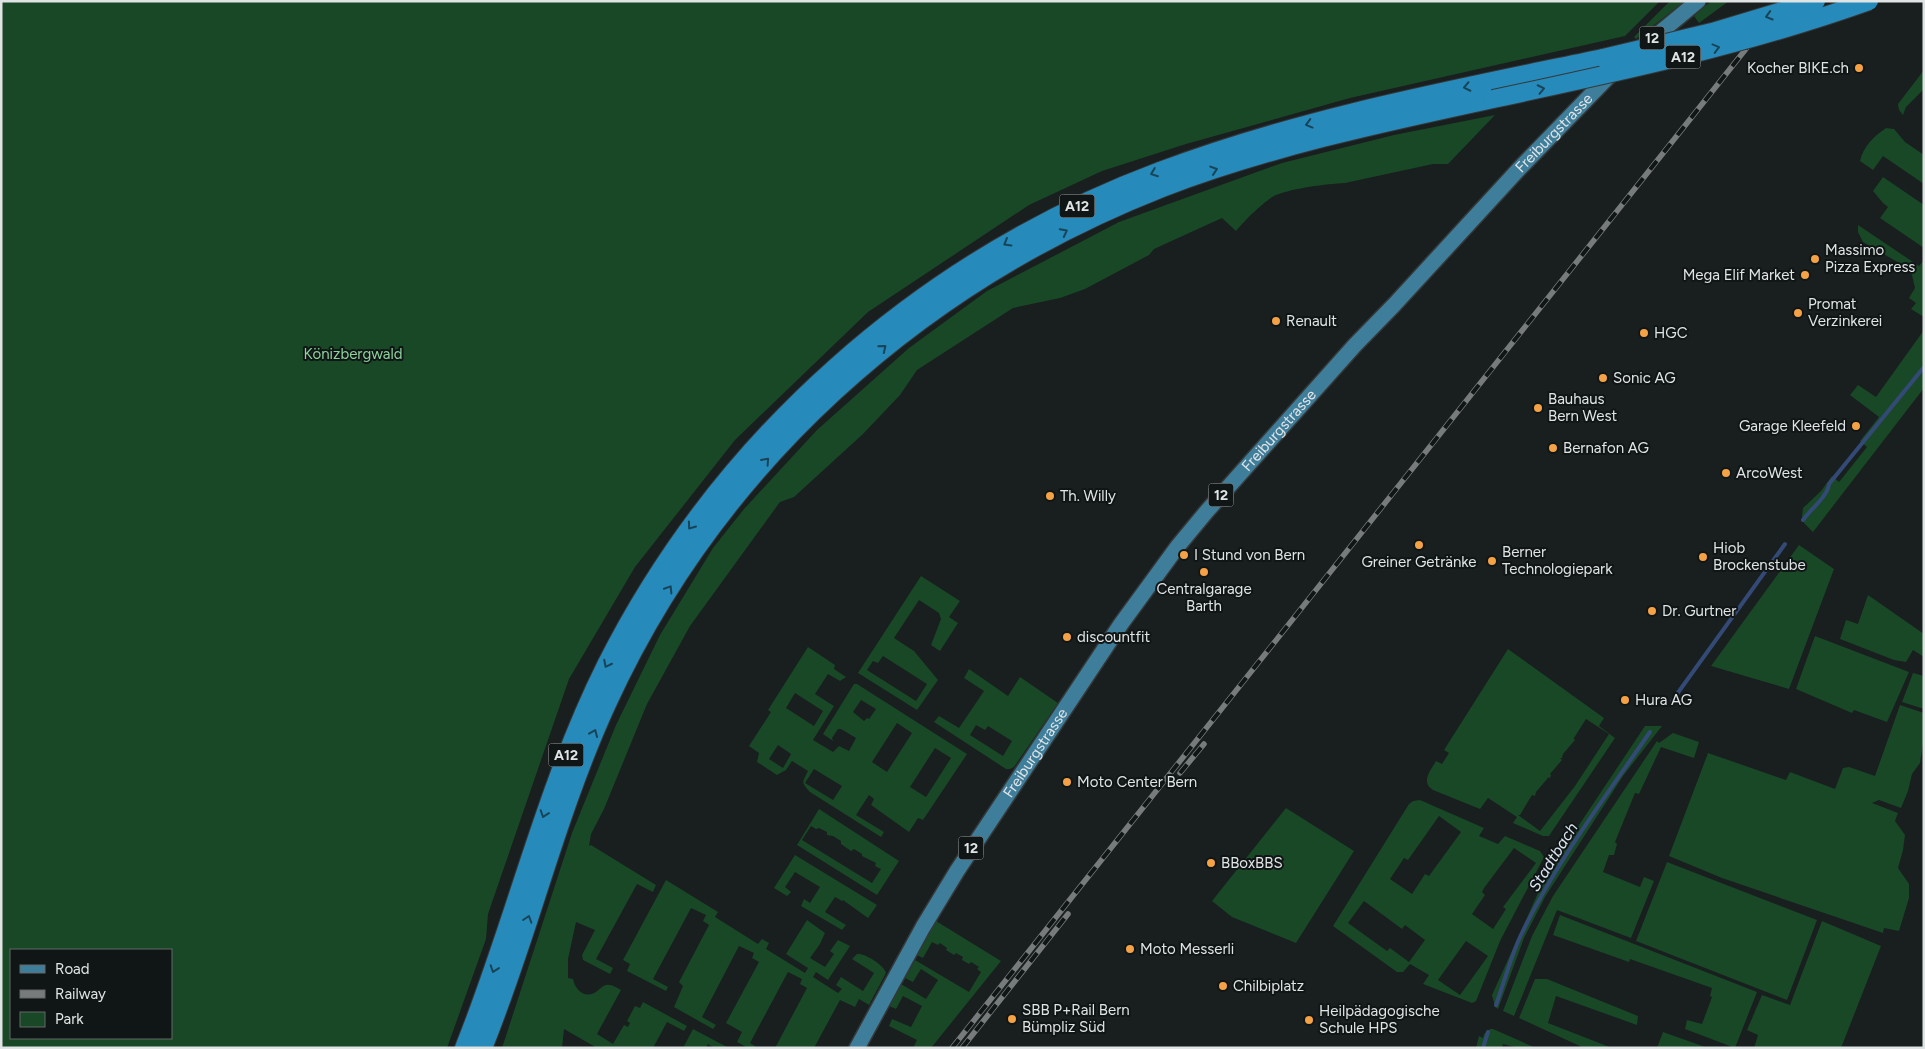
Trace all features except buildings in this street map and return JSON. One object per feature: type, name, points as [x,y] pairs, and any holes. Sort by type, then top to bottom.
[{"type":"highway","name":"A12","points":[[464,1048],[567,754],[592,693],[623,634],[675,549],[721,487],[779,420],[826,374],[896,316],[957,273],[1042,223],[1101,195],[1160,171],[1258,138],[1362,110],[1696,36],[1816,1]]},
{"type":"highway","name":"A12","points":[[483,1048],[506,987],[554,840],[582,762],[607,703],[636,644],[716,521],[769,458],[831,394],[900,335],[966,288],[1042,243],[1107,211],[1182,181],[1264,154],[1358,129],[1606,75],[1716,48],[1800,25],[1869,1]]},
{"type":"main road","name":"Freiburgstrasse","points":[[857,1048],[956,871],[1121,624],[1183,540],[1355,345],[1538,148],[1607,76],[1698,1]]},
{"type":"green space","name":"Könizbergwald","points":[[1,1],[1660,1],[1625,36],[1350,98],[1186,144],[1102,171],[1029,205],[868,312],[735,440],[635,567],[569,679],[488,914],[486,939],[447,1048],[1,1048]]},
{"type":"green space","points":[[1670,1],[1685,1],[1636,39],[1634,37]]},
{"type":"green space","points":[[1711,1],[1729,1],[1699,23],[1694,16]]},
{"type":"green space","points":[[1924,70],[1924,89],[1906,107],[1903,115],[1899,110],[1898,104]]},
{"type":"green space","points":[[1495,115],[1448,164],[1433,164],[1345,183],[1301,188],[1276,195],[1261,206],[1236,231],[1222,218],[1154,249],[1149,255],[1085,289],[1060,298],[1013,308],[917,370],[900,395],[863,434],[794,497],[780,502],[690,626],[647,704],[604,809],[591,834],[589,846],[591,845],[656,885],[653,892],[637,884],[596,959],[613,968],[610,974],[583,960],[582,955],[595,930],[576,922],[568,959],[568,978],[573,979],[578,990],[584,994],[592,994],[606,985],[621,990],[597,1034],[613,1044],[624,1025],[628,1027],[630,1023],[627,1021],[635,1006],[640,1008],[643,1002],[687,1026],[684,1031],[667,1022],[653,1048],[597,1048],[564,1029],[562,1048],[502,1048],[572,833],[616,725],[660,635],[713,548],[744,509],[817,430],[909,348],[987,291],[1119,222],[1282,163],[1394,135]]},
{"type":"green space","points":[[1886,128],[1894,129],[1905,142],[1924,155],[1924,184],[1883,156],[1873,170],[1860,161],[1870,142]]},
{"type":"green space","points":[[1883,177],[1924,205],[1924,248],[1880,218],[1888,207],[1873,191]]},
{"type":"green space","points":[[1858,225],[1919,266],[1924,260],[1924,317],[1911,309],[1916,303],[1909,298],[1915,288],[1912,275],[1906,267],[1863,242],[1858,232]]},
{"type":"green space","points":[[1924,330],[1924,388],[1813,532],[1804,523],[1802,516],[1803,508],[1821,491],[1832,476],[1839,482],[1867,447],[1860,441],[1879,417],[1850,395],[1858,385],[1876,397]]},
{"type":"green space","points":[[1799,545],[1834,569],[1789,689],[1711,666]]},
{"type":"green space","points":[[921,576],[960,601],[949,617],[958,623],[940,651],[931,645],[941,619],[939,613],[919,600],[894,638],[914,651],[938,680],[917,710],[858,673]],"holes":[[[883,656],[927,684],[916,701],[867,670],[873,661],[878,663]]]},
{"type":"green space","points":[[1868,595],[1924,634],[1924,657],[1913,650],[1906,662],[1894,660],[1840,639],[1846,620],[1858,624]]},
{"type":"green space","points":[[1815,636],[1909,672],[1887,722],[1854,710],[1852,713],[1796,689]]},
{"type":"green space","points":[[808,647],[835,665],[834,669],[846,677],[840,681],[828,674],[815,694],[834,706],[813,740],[833,752],[839,746],[849,751],[856,738],[841,729],[838,729],[832,738],[833,741],[823,734],[854,684],[857,684],[967,754],[923,820],[918,818],[909,832],[871,805],[874,799],[869,795],[856,815],[884,832],[881,837],[810,792],[803,782],[808,771],[792,761],[786,770],[777,775],[757,762],[759,753],[749,746],[771,712],[768,710]],"holes":[[[795,693],[823,711],[814,726],[786,708]],[[861,700],[876,709],[869,719],[867,718],[864,721],[853,712]],[[897,723],[912,733],[887,772],[872,762]],[[778,745],[791,754],[783,768],[769,759]],[[935,748],[951,758],[926,797],[910,787]],[[814,769],[842,786],[833,800],[805,783]]]},
{"type":"green space","points":[[1508,649],[1604,718],[1599,726],[1615,738],[1549,836],[1543,836],[1513,823],[1517,817],[1488,798],[1480,809],[1429,787],[1427,780],[1429,772],[1436,761],[1442,764],[1449,753],[1444,750]],"holes":[[[1586,719],[1609,734],[1575,786],[1540,831],[1518,815],[1520,815],[1532,795],[1535,796],[1547,777],[1550,778],[1550,774],[1562,760],[1560,758],[1562,758],[1563,754],[1575,740],[1573,738]]]},
{"type":"green space","points":[[969,669],[1008,696],[1020,677],[1058,703],[1014,767],[1010,769],[1006,769],[934,722],[939,716],[959,728],[984,691],[964,678]],"holes":[[[976,725],[985,730],[988,726],[1012,741],[1003,756],[970,735]]]},
{"type":"green space","points":[[1913,673],[1924,676],[1924,709],[1902,702]]},
{"type":"green space","points":[[1900,705],[1924,713],[1924,738],[1920,763],[1912,774],[1901,808],[1879,800],[1872,803],[1898,813],[1895,821],[1905,835],[1898,868],[1909,884],[1909,898],[1899,931],[1884,928],[1883,933],[1722,878],[1669,856],[1708,753],[1786,780],[1790,772],[1835,789],[1843,768],[1849,767],[1875,776]]},
{"type":"green space","points":[[1645,726],[1662,726],[1623,776],[1545,897],[1524,938],[1498,1009],[1495,1007],[1492,995],[1552,862],[1573,834]]},
{"type":"green space","points":[[1673,733],[1699,742],[1694,758],[1661,747],[1639,794],[1635,793],[1615,842],[1617,844],[1614,855],[1609,855],[1603,872],[1640,887],[1644,877],[1654,881],[1631,938],[1557,910],[1514,1016],[1503,1011],[1532,936],[1553,896],[1657,741],[1659,743]]},
{"type":"green space","points":[[1420,800],[1484,828],[1479,836],[1498,844],[1505,836],[1540,851],[1544,857],[1500,941],[1476,1001],[1472,1003],[1423,984],[1429,975],[1410,964],[1403,972],[1397,972],[1333,926],[1409,804]],"holes":[[[1439,816],[1461,832],[1429,876],[1425,874],[1412,894],[1390,879],[1404,858],[1408,860]],[[1514,848],[1536,863],[1503,907],[1506,909],[1493,929],[1472,914],[1485,895],[1482,892]],[[1364,901],[1402,929],[1405,925],[1425,940],[1409,962],[1390,948],[1387,951],[1348,923]],[[1466,941],[1488,956],[1460,995],[1438,980]]]},
{"type":"green space","points":[[1286,808],[1354,851],[1296,943],[1232,917],[1212,901]]},
{"type":"green space","points":[[819,809],[899,861],[877,895],[797,845]],"holes":[[[811,826],[816,829],[819,828],[827,832],[827,835],[841,841],[841,844],[851,851],[854,849],[862,854],[862,856],[876,863],[875,866],[881,869],[872,883],[802,840]]]},
{"type":"green space","points":[[795,855],[877,905],[868,918],[843,900],[835,897],[825,912],[846,925],[842,930],[801,906],[804,899],[810,903],[820,887],[795,872],[785,887],[791,892],[787,896],[774,888]]},
{"type":"green space","points":[[1667,862],[1817,920],[1787,1000],[1636,941]]},
{"type":"green space","points":[[666,880],[718,912],[715,917],[758,944],[762,939],[769,943],[766,949],[805,973],[808,968],[786,954],[807,920],[825,933],[810,958],[825,967],[834,954],[830,951],[838,940],[850,946],[828,980],[816,972],[813,977],[838,993],[842,989],[836,985],[841,977],[863,991],[874,973],[852,959],[857,954],[869,957],[877,963],[886,972],[885,975],[869,1005],[859,999],[855,1007],[840,1000],[814,1048],[775,1048],[807,988],[800,984],[802,979],[788,972],[750,1043],[758,1048],[748,1048],[737,1042],[742,1032],[726,1023],[759,962],[752,958],[754,953],[739,946],[702,1017],[716,1025],[713,1029],[674,1007],[683,986],[679,982],[709,925],[703,921],[706,915],[691,908],[653,979],[668,987],[666,991],[627,971],[630,964],[623,960]]},
{"type":"green space","points":[[1560,915],[1757,992],[1735,1048],[1685,1029],[1687,1020],[1702,1024],[1712,997],[1710,996],[1712,988],[1630,959],[1629,962],[1553,935]]},
{"type":"green space","points":[[936,921],[1001,961],[931,1048],[913,1048],[917,1040],[889,1026],[892,1019],[911,1027],[922,1006],[903,996],[896,1009],[889,1006],[901,984],[926,999],[938,980],[921,969],[913,982],[905,978],[915,960],[969,992],[981,972],[977,969],[979,967],[971,962],[969,964],[962,960],[963,957],[956,953],[954,955],[940,943],[938,945],[932,942],[923,958],[917,955]]},
{"type":"green space","points":[[1822,921],[1881,946],[1841,1048],[1754,1048],[1758,1035],[1747,1030],[1762,995],[1790,1005]]},
{"type":"green space","points":[[1535,979],[1547,979],[1638,1016],[1637,1025],[1556,996],[1548,1023],[1612,1048],[1584,1048],[1519,1018]]},
{"type":"green space","points":[[693,1029],[727,1048],[714,1048],[708,1044],[706,1048],[683,1048]]},
{"type":"green space","points":[[1490,1029],[1536,1048],[1518,1048],[1503,1044],[1502,1048],[1476,1048],[1479,1036],[1483,1038],[1484,1034]]},
{"type":"green space","points":[[1663,1032],[1708,1048],[1657,1048]]},
{"type":"waterway","name":"Stadtbach","points":[[1803,520],[1826,493],[1829,484],[1924,367]]},
{"type":"waterway","name":"Stadtbach","points":[[1672,701],[1785,544]]},
{"type":"waterway","name":"Stadtbach","points":[[1496,1005],[1520,937],[1548,884],[1581,832],[1650,732]]},
{"type":"waterway","name":"Stadtbach","points":[[1483,1048],[1488,1032]]},
{"type":"railway","points":[[952,1048],[1784,1]]},
{"type":"railway","points":[[1180,773],[1204,744]]},
{"type":"railway","points":[[962,1048],[1068,914]]},
{"type":"place","name":"Kocher BIKE.ch","points":[[1859,68]]},
{"type":"place","name":"Massimo Pizza Express","points":[[1815,259]]},
{"type":"place","name":"Mega Elif Market","points":[[1805,275]]},
{"type":"place","name":"Promat Verzinkerei","points":[[1798,313]]},
{"type":"place","name":"Renault","points":[[1276,321]]},
{"type":"place","name":"HGC","points":[[1644,333]]},
{"type":"place","name":"Sonic AG","points":[[1603,378]]},
{"type":"place","name":"Bauhaus Bern West","points":[[1538,408]]},
{"type":"place","name":"Garage Kleefeld","points":[[1856,426]]},
{"type":"place","name":"Bernafon AG","points":[[1553,448]]},
{"type":"place","name":"ArcoWest","points":[[1726,473]]},
{"type":"place","name":"Th. Willy","points":[[1050,496]]},
{"type":"place","name":"Greiner Getränke","points":[[1419,545]]},
{"type":"place","name":"I Stund von Bern","points":[[1184,555]]},
{"type":"place","name":"Hiob Brockenstube","points":[[1703,557]]},
{"type":"place","name":"Berner Technologiepark","points":[[1492,561]]},
{"type":"place","name":"Centralgarage Barth","points":[[1204,572]]},
{"type":"place","name":"Dr. Gurtner","points":[[1652,611]]},
{"type":"place","name":"discountfit","points":[[1067,637]]},
{"type":"place","name":"Hura AG","points":[[1625,700]]},
{"type":"place","name":"Moto Center Bern","points":[[1067,782]]},
{"type":"place","name":"BBoxBBS","points":[[1211,863]]},
{"type":"place","name":"Moto Messerli","points":[[1130,949]]},
{"type":"place","name":"Chilbiplatz","points":[[1223,986]]},
{"type":"place","name":"SBB P+Rail Bern Bümpliz Süd","points":[[1012,1019]]},
{"type":"place","name":"Heilpädagogische Schule HPS","points":[[1309,1020]]}]
